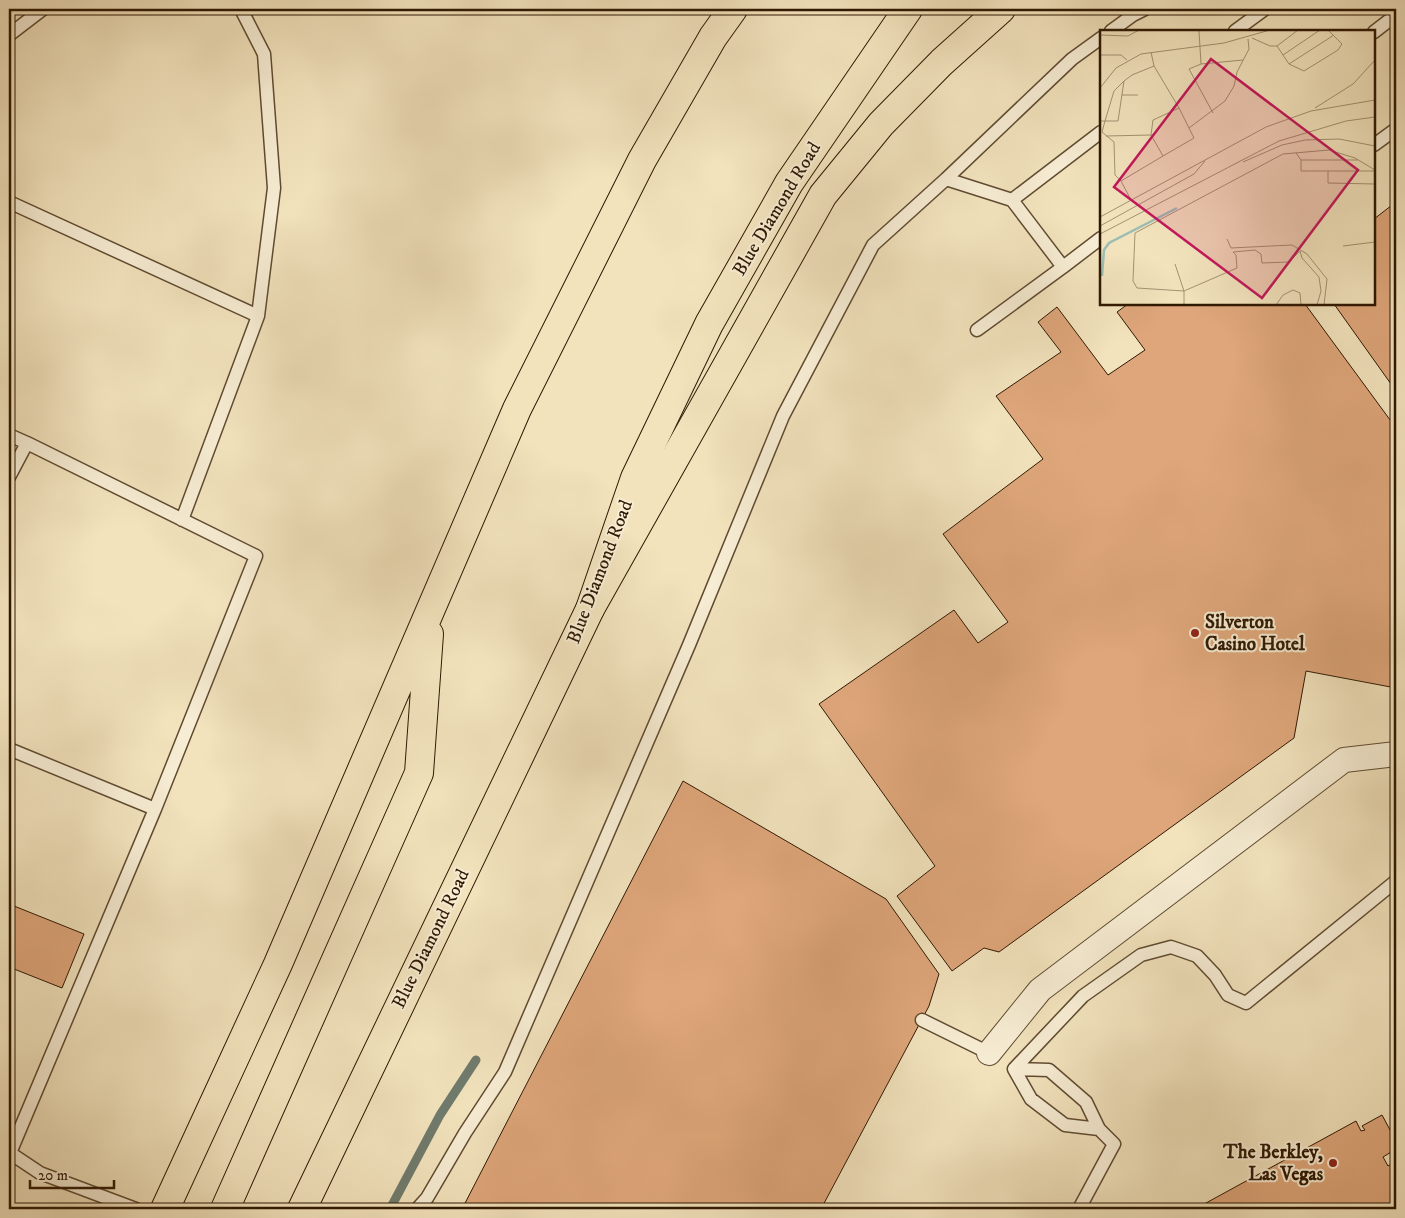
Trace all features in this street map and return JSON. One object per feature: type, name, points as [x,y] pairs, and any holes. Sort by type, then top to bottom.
[{"type":"highway","points":[[165,1209],[278,964],[521,400],[642,160],[713,37],[732,9]]},
{"type":"highway","name":"Blue Diamond Road","points":[[302,1209],[590,609],[635,478],[709,324],[789,183],[908,9]]},
{"type":"highway","points":[[590,609],[823,195],[881,124],[942,62],[1001,9]]},
{"type":"highway","points":[[225,1209],[420,773],[430,612]]},
{"type":"street","points":[[989,1053],[1040,990],[1344,760],[1396,754]]},
{"type":"lane","points":[[9,35],[43,9]]},
{"type":"lane","points":[[182,520],[258,316],[274,188],[264,54],[241,9]]},
{"type":"lane","points":[[1111,30],[1145,9]]},
{"type":"lane","points":[[1236,30],[1265,9]]},
{"type":"lane","points":[[1375,31],[1396,15]]},
{"type":"lane","points":[[417,1209],[427,1198],[465,1133],[505,1072],[689,645],[783,416],[873,244],[946,179],[1072,59],[1100,39]]},
{"type":"lane","points":[[1375,144],[1396,129]]},
{"type":"lane","points":[[1012,200],[1100,133]]},
{"type":"lane","points":[[946,179],[1012,200],[1063,267]]},
{"type":"lane","points":[[9,202],[258,316]]},
{"type":"lane","points":[[977,330],[1100,239]]},
{"type":"lane","points":[[9,435],[256,556],[155,809],[9,1153],[40,1173],[136,1209]]},
{"type":"lane","points":[[9,477],[27,443]]},
{"type":"lane","points":[[9,749],[155,809]]},
{"type":"lane","points":[[1014,1069],[1083,996],[1141,955],[1171,947],[1197,956],[1215,975],[1228,995],[1246,1004],[1396,881]]},
{"type":"lane","points":[[922,1020],[989,1053]]},
{"type":"lane","points":[[1014,1069],[1049,1070],[1086,1102],[1099,1129],[1114,1144],[1079,1209]]},
{"type":"lane","points":[[1014,1069],[1031,1099],[1065,1125],[1099,1129]]},
{"type":"building","points":[[1396,202],[1396,391],[1335,305],[1375,305],[1375,218]]},
{"type":"building","name":"Silverton Casino Hotel","points":[[1127,305],[1306,305],[1396,428],[1396,688],[1306,671],[1294,738],[999,952],[984,948],[952,971],[897,896],[935,866],[819,704],[954,610],[978,643],[1008,622],[943,534],[1043,459],[996,396],[1061,352],[1038,322],[1057,307],[1108,375],[1145,350],[1117,312]]},
{"type":"building","points":[[683,781],[886,899],[939,974],[929,1006],[821,1209],[462,1209]]},
{"type":"building","points":[[9,904],[84,934],[62,988],[9,967]]},
{"type":"building","name":"The Berkley, Las Vegas","points":[[1382,1115],[1396,1141],[1396,1149],[1383,1157],[1388,1166],[1396,1161],[1396,1208],[1195,1209],[1356,1121],[1361,1131],[1365,1130],[1362,1126]]},
{"type":"waterway","points":[[390,1209],[440,1115],[476,1060]]},
{"type":"place","name":"Silverton Casino Hotel","points":[[1195,633]]},
{"type":"place","name":"The Berkley, Las Vegas","points":[[1333,1163]]}]
